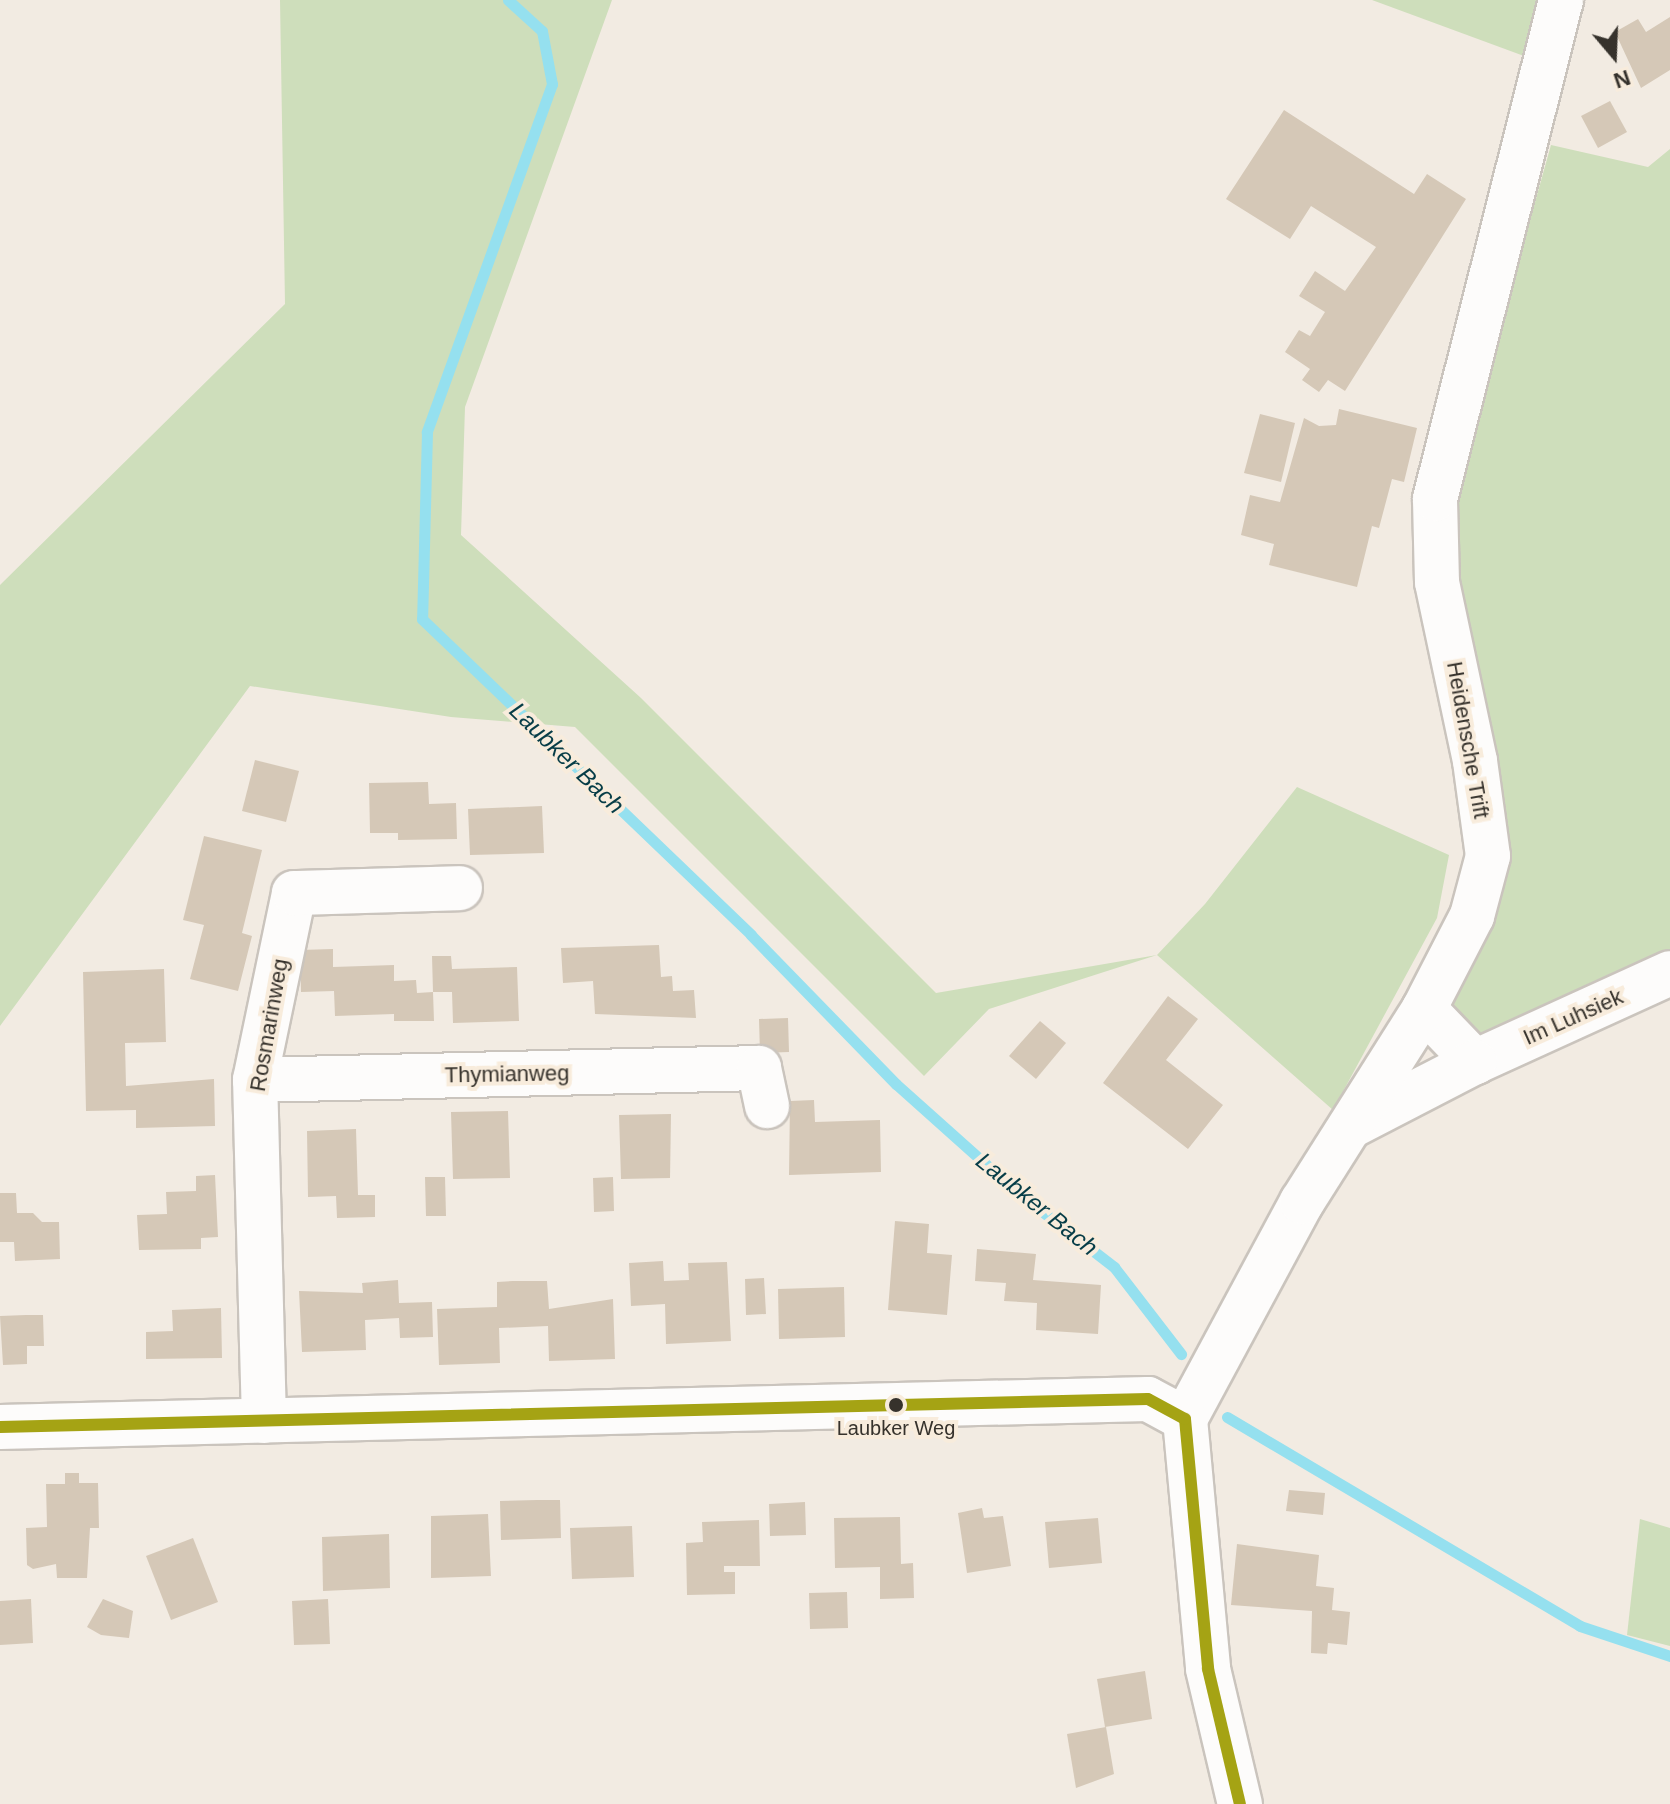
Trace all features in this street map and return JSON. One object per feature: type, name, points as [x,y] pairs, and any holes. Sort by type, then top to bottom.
[{"type":"street","name":"Heidensche Trift","points":[[1185,1419],[1302,1202],[1424,1009],[1472,916],[1488,856],[1475,761],[1437,582],[1435,499],[1561,0]]},
{"type":"street","name":"Rosmarinweg","points":[[264,1421],[255,1080],[294,893],[460,888]]},
{"type":"street","name":"Im Luhsiek","points":[[1352,1126],[1475,1062],[1670,973]]},
{"type":"street","points":[[1424,1009],[1475,1062]]},
{"type":"street","name":"Thymianweg","points":[[255,1080],[760,1069]]},
{"type":"street","points":[[0,1427],[1148,1399],[1185,1419],[1208,1669],[1240,1804]]},
{"type":"green space","points":[[280,0],[612,0],[465,407],[461,535],[641,698],[936,993],[1157,955],[989,1009],[924,1076],[575,727],[451,717],[250,686],[0,1026],[0,585],[285,304]]},
{"type":"green space","points":[[1372,0],[1539,0],[1527,57]]},
{"type":"green space","points":[[1551,145],[1648,167],[1670,149],[1670,960],[1475,1039],[1447,999],[1508,851],[1454,584],[1453,494]]},
{"type":"green space","points":[[1297,787],[1449,855],[1437,918],[1333,1110],[1157,955],[1205,904]]},
{"type":"green space","points":[[1640,1519],[1670,1528],[1670,1646],[1627,1635]]},
{"type":"building","points":[[1670,17],[1670,70],[1641,88],[1615,32],[1638,19],[1646,32]]},
{"type":"building","points":[[1610,101],[1627,132],[1598,148],[1581,116]]},
{"type":"building","points":[[1284,110],[1414,194],[1427,174],[1466,199],[1345,391],[1328,380],[1319,392],[1302,380],[1310,369],[1285,352],[1299,330],[1310,336],[1325,312],[1299,296],[1315,271],[1345,291],[1376,247],[1311,206],[1290,239],[1226,199]]},
{"type":"building","points":[[1339,409],[1417,428],[1404,482],[1392,479],[1379,528],[1372,526],[1357,587],[1269,565],[1274,544],[1241,535],[1250,495],[1280,502],[1304,418],[1319,426],[1336,425]]},
{"type":"building","points":[[1260,414],[1295,423],[1281,482],[1244,473]]},
{"type":"building","points":[[255,760],[299,771],[286,822],[242,811]]},
{"type":"building","points":[[428,782],[429,804],[456,803],[457,839],[398,840],[398,833],[370,833],[369,783]]},
{"type":"building","points":[[542,806],[544,853],[470,855],[468,809]]},
{"type":"building","points":[[204,836],[262,850],[242,933],[252,936],[238,991],[190,979],[204,925],[183,920]]},
{"type":"building","points":[[659,945],[661,977],[672,976],[673,991],[694,990],[696,1018],[595,1014],[593,981],[563,983],[561,948]]},
{"type":"building","points":[[333,949],[333,967],[394,965],[394,981],[416,980],[417,993],[433,992],[434,1021],[394,1021],[394,1014],[335,1016],[334,991],[301,992],[300,950]]},
{"type":"building","points":[[432,956],[451,956],[452,969],[517,967],[519,1021],[453,1023],[452,992],[433,992]]},
{"type":"building","points":[[164,969],[166,1042],[125,1043],[126,1086],[214,1079],[215,1126],[136,1128],[136,1110],[86,1111],[83,972]]},
{"type":"building","points":[[1168,996],[1198,1019],[1166,1060],[1223,1105],[1188,1149],[1103,1083]]},
{"type":"building","points":[[788,1018],[789,1052],[760,1053],[759,1019]]},
{"type":"building","points":[[1040,1021],[1066,1043],[1036,1079],[1009,1056]]},
{"type":"building","points":[[814,1100],[815,1122],[880,1120],[881,1172],[789,1175],[790,1101]]},
{"type":"building","points":[[508,1111],[510,1178],[453,1179],[451,1112]]},
{"type":"building","points":[[671,1114],[670,1178],[621,1179],[619,1115]]},
{"type":"building","points":[[356,1129],[358,1195],[375,1195],[375,1217],[337,1218],[336,1196],[308,1197],[307,1131]]},
{"type":"building","points":[[215,1175],[218,1237],[201,1238],[201,1249],[139,1250],[137,1215],[167,1214],[166,1192],[196,1191],[196,1176]]},
{"type":"building","points":[[425,1177],[445,1177],[446,1216],[426,1216]]},
{"type":"building","points":[[613,1177],[614,1211],[594,1212],[593,1178]]},
{"type":"building","points":[[0,1193],[16,1193],[17,1213],[33,1213],[42,1222],[59,1222],[60,1259],[15,1261],[14,1242],[0,1242]]},
{"type":"building","points":[[895,1221],[929,1224],[927,1253],[952,1255],[947,1315],[888,1310]]},
{"type":"building","points":[[977,1249],[1036,1254],[1033,1280],[1101,1285],[1098,1334],[1036,1330],[1037,1303],[1004,1301],[1006,1283],[975,1281]]},
{"type":"building","points":[[663,1261],[664,1281],[689,1280],[688,1263],[727,1262],[731,1341],[666,1344],[665,1304],[631,1306],[629,1263]]},
{"type":"building","points":[[764,1278],[766,1314],[746,1315],[745,1279]]},
{"type":"building","points":[[398,1280],[399,1303],[432,1302],[433,1337],[400,1338],[399,1318],[365,1320],[366,1350],[302,1352],[299,1291],[363,1293],[362,1283]]},
{"type":"building","points":[[547,1281],[549,1309],[613,1299],[615,1359],[549,1361],[548,1326],[499,1328],[500,1363],[439,1365],[437,1309],[497,1307],[497,1282]]},
{"type":"building","points":[[844,1287],[845,1337],[779,1339],[778,1289]]},
{"type":"building","points":[[221,1308],[222,1358],[146,1359],[146,1332],[173,1331],[172,1310]]},
{"type":"building","points":[[43,1315],[44,1346],[27,1346],[27,1364],[3,1365],[0,1316]]},
{"type":"building","points":[[65,1473],[79,1473],[79,1483],[98,1483],[99,1528],[90,1528],[87,1578],[57,1578],[56,1564],[33,1569],[27,1565],[26,1528],[47,1527],[46,1484],[65,1484]]},
{"type":"building","points":[[1289,1490],[1325,1493],[1323,1515],[1286,1511]]},
{"type":"building","points":[[560,1500],[561,1538],[501,1540],[500,1501]]},
{"type":"building","points":[[805,1502],[806,1535],[770,1536],[769,1504]]},
{"type":"building","points":[[982,1508],[984,1518],[1003,1516],[1011,1566],[967,1573],[958,1513]]},
{"type":"building","points":[[488,1514],[491,1576],[431,1578],[431,1516]]},
{"type":"building","points":[[900,1517],[901,1564],[913,1563],[914,1598],[880,1599],[880,1567],[835,1568],[834,1518]]},
{"type":"building","points":[[1098,1518],[1102,1563],[1049,1568],[1045,1522]]},
{"type":"building","points":[[759,1520],[760,1566],[724,1566],[724,1572],[735,1572],[735,1594],[687,1595],[686,1543],[703,1542],[702,1522]]},
{"type":"building","points":[[632,1526],[634,1577],[572,1579],[570,1528]]},
{"type":"building","points":[[389,1534],[390,1588],[323,1591],[322,1537]]},
{"type":"building","points":[[193,1538],[218,1602],[171,1620],[146,1556]]},
{"type":"building","points":[[1237,1544],[1319,1555],[1316,1586],[1334,1588],[1332,1610],[1350,1612],[1347,1645],[1328,1643],[1327,1654],[1311,1653],[1312,1611],[1231,1605]]},
{"type":"building","points":[[847,1592],[848,1628],[810,1629],[809,1593]]},
{"type":"building","points":[[31,1599],[33,1643],[0,1645],[0,1601]]},
{"type":"building","points":[[103,1599],[133,1611],[129,1638],[101,1635],[87,1627]]},
{"type":"building","points":[[328,1599],[330,1644],[294,1645],[292,1601]]},
{"type":"building","points":[[1145,1671],[1152,1719],[1105,1727],[1097,1679]]},
{"type":"building","points":[[1106,1727],[1114,1774],[1076,1788],[1067,1734]]},
{"type":"waterway","name":"Laubker Bach","points":[[508,0],[542,31],[552,84],[427,432],[422,619],[751,935],[896,1084],[1017,1192],[1114,1267],[1181,1354]]},
{"type":"waterway","name":"Laubker Bach","points":[[1227,1417],[1580,1626],[1670,1656]]},
{"type":"transit line","points":[[0,1427],[1148,1399],[1185,1419]]},
{"type":"transit line","points":[[1185,1419],[1208,1669],[1240,1804]]},
{"type":"place","name":"Laubker Weg","points":[[896,1405]]}]
